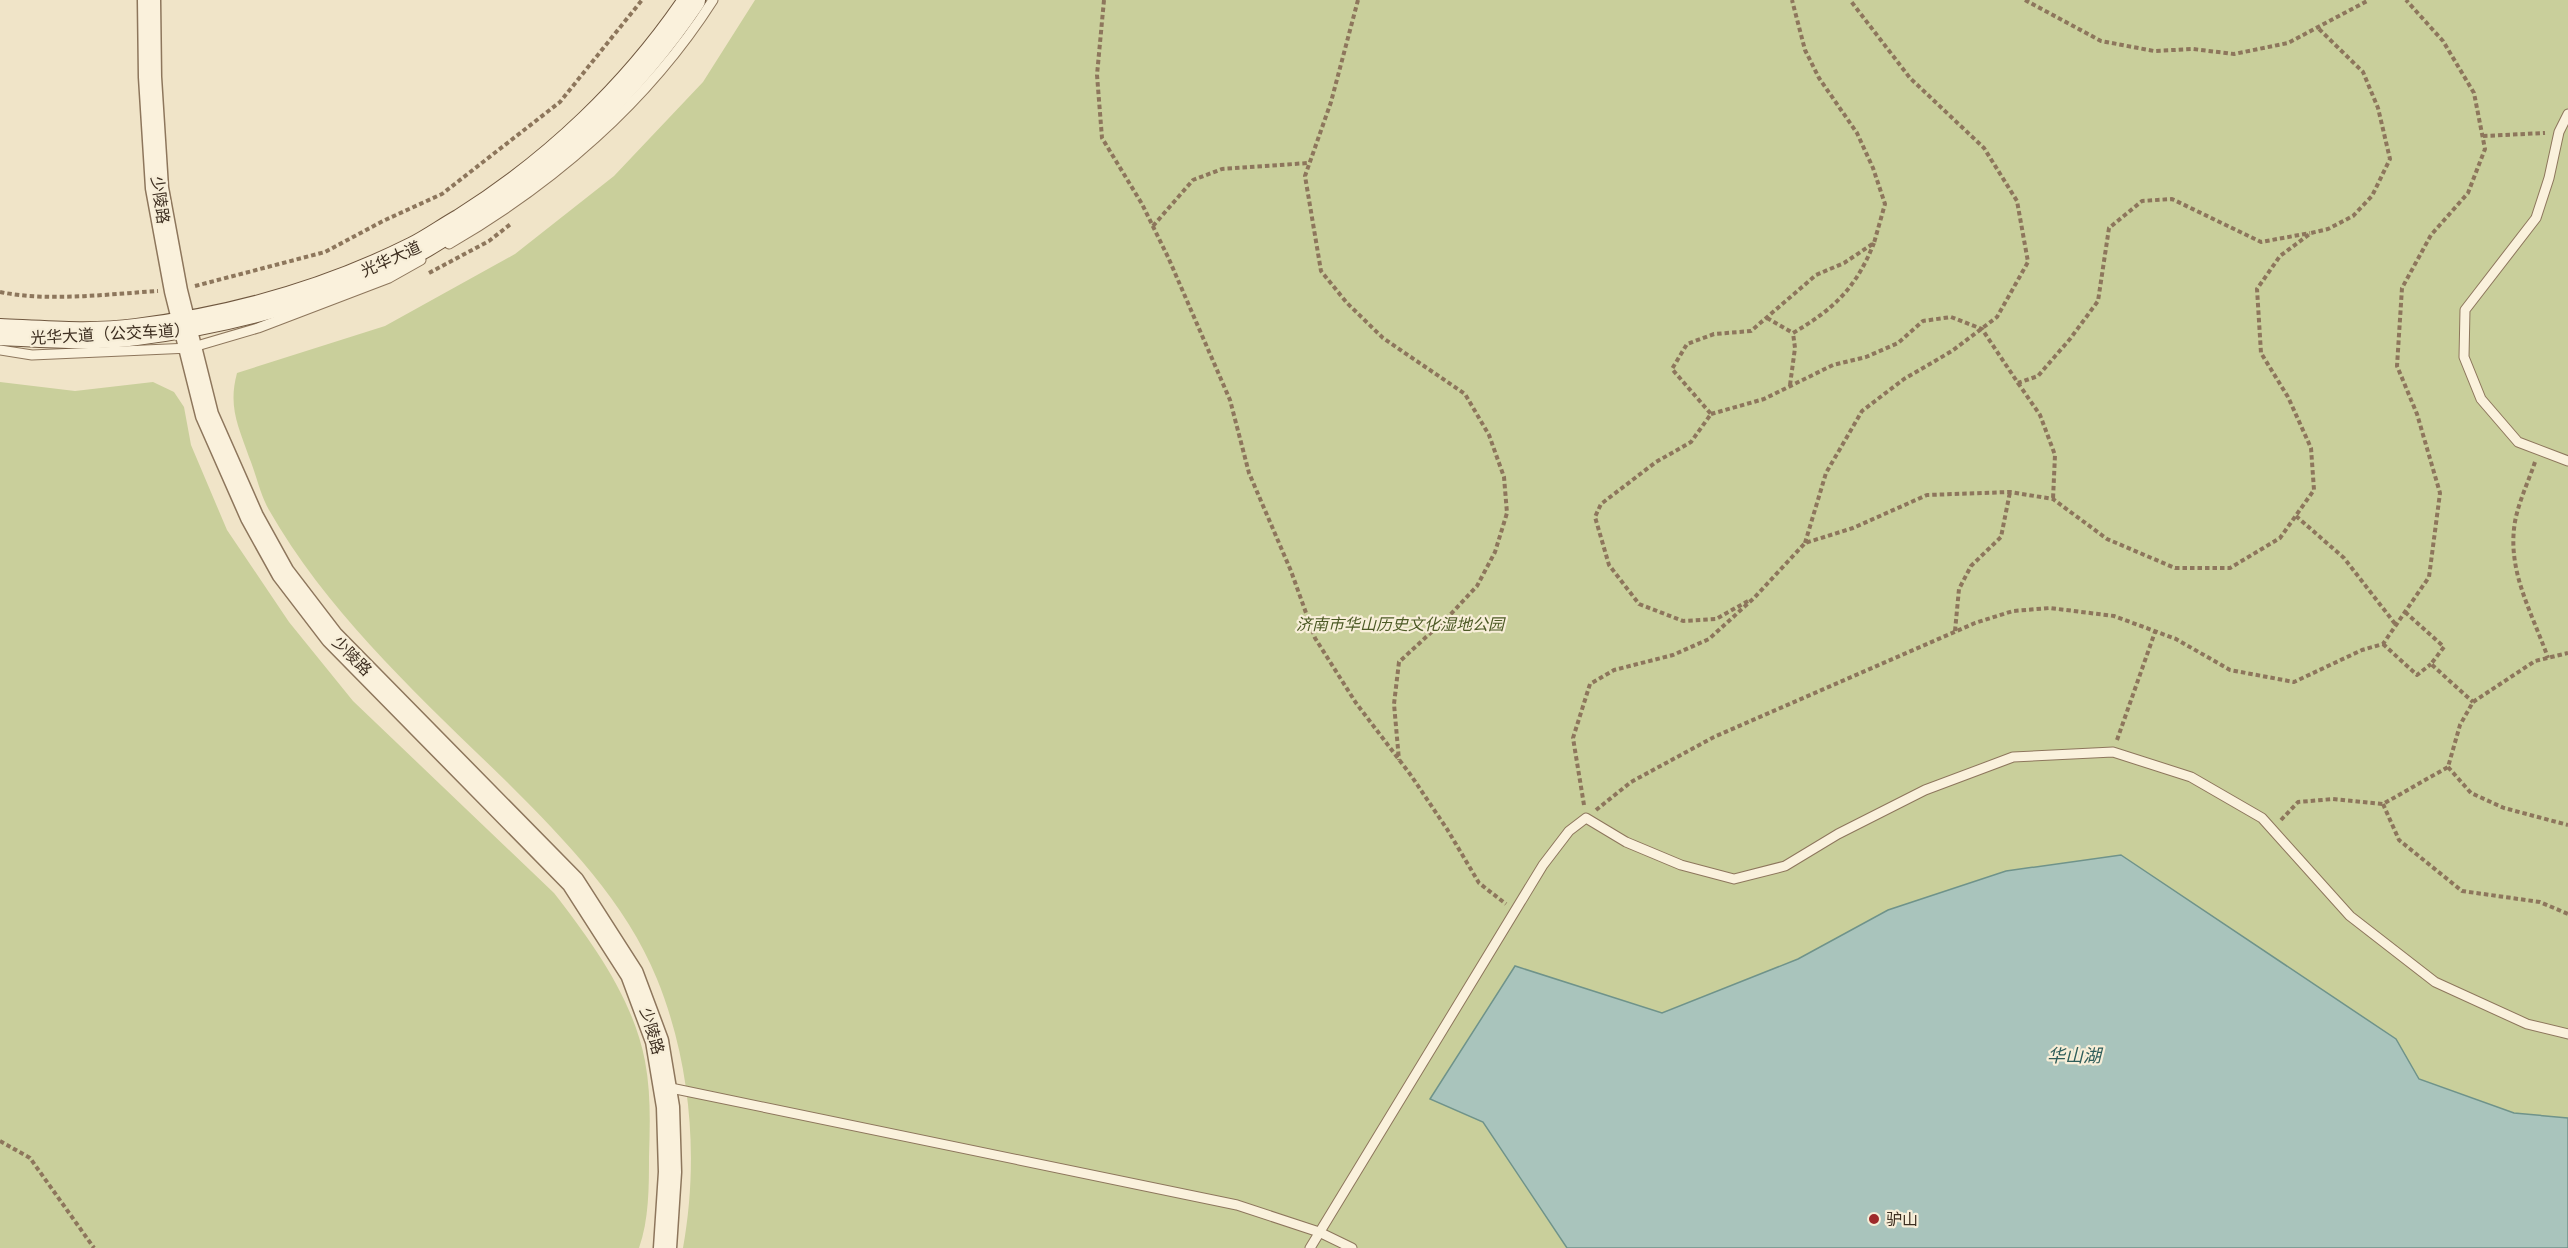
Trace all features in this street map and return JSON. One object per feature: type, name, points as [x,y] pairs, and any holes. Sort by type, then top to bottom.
[{"type":"main road","name":"光华大道","points":[[0,332],[135,333],[187,336],[336,283],[415,250],[475,213],[538,168],[589,122],[642,67],[692,0]]},
{"type":"street","name":"少陵路","points":[[150,0],[150,77],[157,188],[176,291],[207,415],[252,517],[282,573],[332,637],[573,882],[632,974],[657,1041],[665,1087],[670,1172],[664,1248]]},
{"type":"lane","points":[[441,248],[503,213],[600,135],[637,97],[713,0]]},
{"type":"lane","points":[[2568,114],[2559,132],[2549,178],[2536,218],[2465,310],[2464,357],[2481,399],[2518,442],[2568,461]]},
{"type":"lane","name":"光华大道（公交车道）","points":[[0,350],[32,355],[258,328],[389,278],[431,254]]},
{"type":"lane","points":[[1310,1248],[1543,865],[1569,831],[1586,818],[1626,842],[1648,852],[1681,865],[1734,879],[1785,866],[1838,834],[1925,790],[2013,757],[2113,752],[2191,777],[2262,818],[2350,916],[2435,982],[2527,1024],[2568,1034]]},
{"type":"lane","points":[[665,1087],[1237,1204],[1319,1232],[1352,1248]]},
{"type":"path","points":[[0,292],[12,295],[81,295],[176,291],[325,252],[383,220],[442,194],[560,102],[642,0]]},
{"type":"path","points":[[1104,0],[1098,75],[1102,138],[1153,226],[1230,400],[1249,473],[1292,571],[1315,638],[1356,703],[1447,829],[1479,884],[1515,910]]},
{"type":"path","points":[[1358,0],[1331,102],[1305,176],[1321,271],[1347,303],[1383,338],[1465,394],[1490,435],[1504,477],[1507,513],[1495,552],[1477,586],[1450,615],[1399,662],[1394,704],[1399,761]]},
{"type":"path","points":[[1792,0],[1806,50],[1820,78],[1857,133],[1873,168],[1885,204],[1865,267],[1837,304],[1793,333]]},
{"type":"path","points":[[1850,0],[1910,78],[1984,148],[2017,201],[2028,262],[1997,317],[1952,351],[1904,378],[1863,411],[1826,473],[1805,543],[1754,598],[1709,639],[1673,655],[1614,670],[1590,684],[1573,738],[1586,818],[1631,782],[1714,737],[1955,632],[2013,611],[2050,608],[2114,616],[2176,639],[2230,670],[2294,682],[2361,650],[2383,644],[2429,577],[2440,493],[2417,414],[2397,366],[2402,288],[2431,235],[2468,193],[2485,149],[2474,93],[2443,41],[2406,0]]},
{"type":"path","points":[[2025,0],[2101,41],[2154,51],[2193,49],[2234,54],[2288,44],[2369,0]]},
{"type":"path","points":[[2018,383],[2038,376],[2098,301],[2109,228],[2142,201],[2172,199],[2261,242],[2328,229],[2353,216],[2372,196],[2390,159],[2378,108],[2363,72],[2319,29]]},
{"type":"path","points":[[2483,136],[2559,132]]},
{"type":"path","points":[[1153,226],[1193,180],[1222,170],[1308,163]]},
{"type":"path","points":[[1805,543],[1853,528],[1927,495],[2010,492],[2053,499],[2107,539],[2175,568],[2230,568],[2280,538],[2314,490],[2311,448],[2288,398],[2260,353],[2257,289],[2280,256],[2311,233]]},
{"type":"path","points":[[1711,414],[1672,369],[1687,344],[1714,334],[1751,331],[1816,275],[1844,264],[1874,243]]},
{"type":"path","points":[[1754,598],[1716,619],[1683,621],[1639,604],[1609,565],[1595,517],[1601,504],[1656,462],[1691,442],[1711,414],[1764,399],[1833,365],[1866,357],[1898,343],[1923,321],[1951,317],[1982,329],[2040,415],[2055,455],[2053,499]]},
{"type":"path","points":[[1767,318],[1793,333]]},
{"type":"path","points":[[1790,386],[1794,348],[1793,333]]},
{"type":"path","points":[[2539,450],[2514,527],[2513,559],[2523,597],[2548,658]]},
{"type":"path","points":[[1955,632],[1959,589],[1971,566],[2001,537],[2010,492]]},
{"type":"path","points":[[2296,516],[2344,558],[2396,625]]},
{"type":"path","points":[[2383,644],[2417,675],[2431,664],[2444,648],[2405,612]]},
{"type":"path","points":[[2113,752],[2155,632]]},
{"type":"path","points":[[2279,823],[2298,802],[2333,799],[2383,804],[2448,767],[2460,725],[2473,702],[2535,661],[2568,653]]},
{"type":"path","points":[[2431,664],[2473,702]]},
{"type":"path","points":[[2448,767],[2471,793],[2504,808],[2568,825]]},
{"type":"path","points":[[2383,804],[2399,840],[2462,891],[2540,902],[2568,914]]},
{"type":"path","points":[[0,1141],[30,1158],[94,1248]]},
{"type":"green space","name":"济南市华山历史文化湿地公园","points":[[755,0],[2568,0],[2568,1248],[683,1248],[690,1180],[689,1112],[678,1044],[669,1011],[644,951],[611,898],[592,873],[529,804],[379,654],[348,620],[293,548],[269,510],[261,491],[238,425],[234,406],[234,385],[237,373],[385,326],[515,254],[614,176],[703,82]]},
{"type":"green space","points":[[0,382],[75,391],[153,382],[174,392],[184,407],[191,445],[227,530],[289,622],[353,701],[554,893],[596,951],[621,993],[631,1015],[645,1061],[650,1109],[648,1192],[647,1215],[639,1248],[0,1248]]},
{"type":"water","name":"华山湖","points":[[2121,855],[2396,1039],[2419,1079],[2514,1113],[2568,1118],[2568,1248],[1567,1248],[1483,1122],[1430,1099],[1515,966],[1662,1013],[1798,959],[1888,910],[2006,871]]},
{"type":"place","name":"驴山","points":[[1874,1219]]}]
